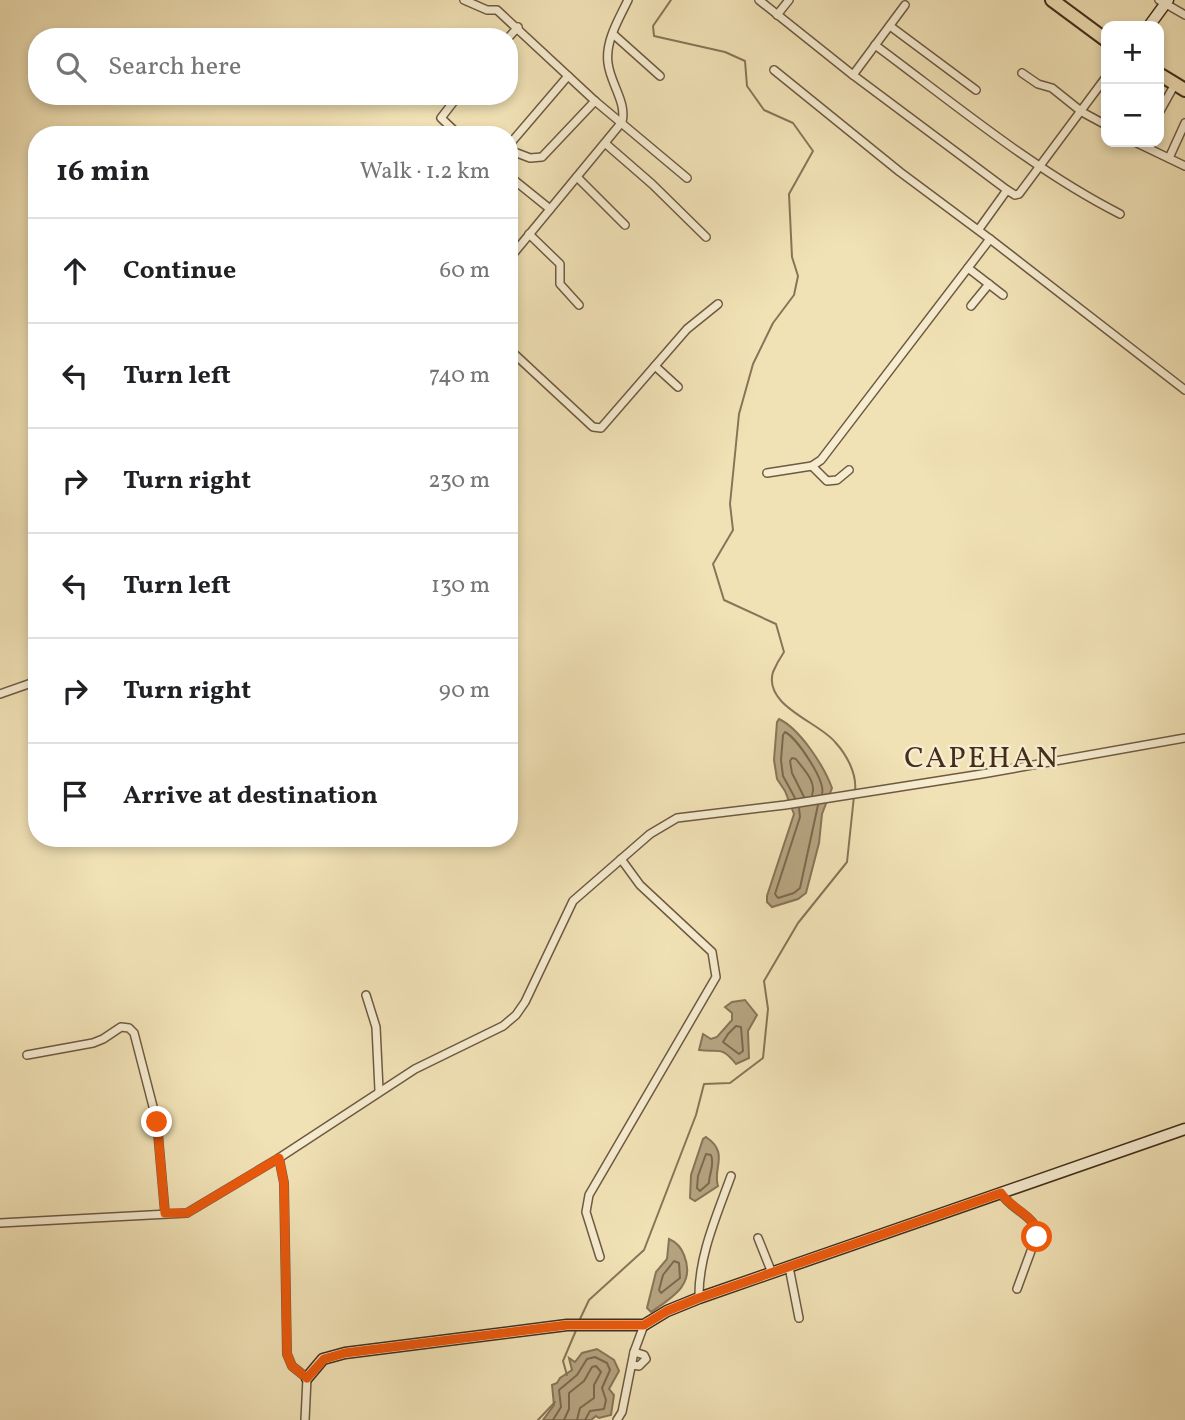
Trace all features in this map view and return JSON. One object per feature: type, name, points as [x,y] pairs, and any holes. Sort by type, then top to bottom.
[{"type":"highway","points":[[1052,0],[1101,36]]},
{"type":"highway","points":[[1164,77],[1180,87]]},
{"type":"street","points":[[464,0],[487,10],[498,10],[595,102],[687,178]]},
{"type":"street","points":[[518,248],[622,122],[622,108],[608,63],[608,45],[628,0]]},
{"type":"street","points":[[759,0],[853,75],[1007,190],[1018,195],[1101,84]]},
{"type":"street","points":[[778,15],[789,0]]},
{"type":"street","points":[[1152,21],[1164,1],[1185,15]]},
{"type":"street","points":[[853,75],[905,5]]},
{"type":"street","points":[[890,26],[976,90]]},
{"type":"street","points":[[613,34],[660,76]]},
{"type":"street","points":[[875,45],[1041,167],[1120,214]]},
{"type":"street","points":[[774,70],[900,172],[979,229],[1185,390]]},
{"type":"street","points":[[1022,74],[1038,84],[1052,88],[1082,112],[1101,122]]},
{"type":"street","points":[[518,136],[568,76]]},
{"type":"street","points":[[1164,106],[1180,87]]},
{"type":"street","points":[[518,152],[530,158],[542,157],[595,102]]},
{"type":"street","points":[[449,126],[441,118],[451,105]]},
{"type":"street","points":[[1169,158],[1185,123]]},
{"type":"street","points":[[606,144],[706,237]]},
{"type":"street","points":[[1146,147],[1185,166]]},
{"type":"street","points":[[578,177],[625,225]]},
{"type":"street","points":[[518,183],[550,209]]},
{"type":"street","points":[[979,229],[1007,190]]},
{"type":"street","points":[[529,234],[560,264],[560,284],[579,305]]},
{"type":"street","points":[[767,473],[812,466],[821,460],[990,239]]},
{"type":"street","points":[[968,268],[1003,295]]},
{"type":"street","points":[[971,306],[989,284]]},
{"type":"street","points":[[518,357],[598,429],[687,329],[718,304]]},
{"type":"street","points":[[654,366],[678,387]]},
{"type":"street","points":[[812,466],[827,481],[837,480],[849,470]]},
{"type":"street","points":[[0,694],[28,684]]},
{"type":"street","points":[[0,1223],[187,1213],[279,1158],[379,1090],[423,1065],[485,1037],[516,1015],[525,1002],[573,901],[649,834],[677,818],[785,805],[982,774],[1185,738]]},
{"type":"street","points":[[600,1257],[586,1212],[589,1195],[716,977],[712,953],[640,885],[621,859]]},
{"type":"street","points":[[366,995],[376,1027],[379,1090]]},
{"type":"street","points":[[27,1055],[93,1043],[121,1027],[129,1028],[134,1033],[157,1122],[165,1213]]},
{"type":"street","points":[[305,1420],[307,1378],[324,1359],[345,1353],[582,1324],[641,1325],[699,1298],[1185,1129]]},
{"type":"street","points":[[279,1158],[284,1183],[287,1354],[292,1366],[307,1378]]},
{"type":"street","points":[[699,1298],[699,1284],[707,1248],[730,1176]]},
{"type":"street","points":[[1001,1193],[1009,1205],[1033,1222],[1038,1232],[1017,1289]]},
{"type":"street","points":[[758,1238],[772,1273]]},
{"type":"street","points":[[789,1267],[800,1318]]},
{"type":"street","points":[[617,1420],[622,1412],[641,1325]]},
{"type":"street","points":[[632,1365],[639,1367],[646,1359],[644,1355],[634,1352]]},
{"type":"water","points":[[779,719],[795,731],[810,749],[832,788],[822,814],[819,843],[806,893],[798,899],[772,907],[767,902],[767,896],[794,814],[777,779],[774,760]]},
{"type":"water","points":[[745,1000],[757,1015],[748,1031],[749,1058],[736,1064],[723,1052],[699,1050],[703,1034],[711,1039],[717,1037],[732,1020],[732,1013],[725,1007],[732,1002]]},
{"type":"water","points":[[706,1137],[713,1143],[719,1155],[718,1186],[695,1201],[690,1198],[691,1175]]},
{"type":"water","points":[[669,1239],[683,1252],[687,1274],[680,1289],[651,1312],[647,1308],[656,1272],[667,1259]]},
{"type":"water","points":[[597,1349],[614,1360],[619,1371],[609,1389],[614,1395],[611,1415],[599,1418],[596,1416],[591,1420],[543,1420],[554,1405],[552,1385],[572,1370],[569,1358],[575,1362],[582,1353]]},
{"type":"waterway","points":[[671,0],[653,26],[654,36],[725,52],[745,61],[747,86],[764,110],[793,123],[813,151],[789,194],[792,257],[798,276],[794,295],[773,323],[753,364],[739,414],[730,504],[733,530],[713,564],[724,600],[776,624],[784,652],[773,672],[772,684],[776,694],[784,704],[839,747],[853,771],[855,791]]},
{"type":"waterway","points":[[580,1319],[589,1300],[644,1250],[696,1115],[704,1084],[730,1083],[763,1058],[768,1009],[764,981],[798,923],[847,862],[854,796]]},
{"type":"waterway","points":[[567,1375],[563,1361],[577,1328]]},
{"type":"waterway","points":[[538,1420],[555,1402]]},
{"type":"district","name":"CAPEHAN","points":[[982,757]]},
{"type":"route","points":[[157,1122],[165,1213],[187,1213],[279,1158],[284,1183],[287,1354],[292,1366],[307,1378],[324,1359],[345,1353],[567,1325],[644,1325],[667,1311],[699,1298],[1001,1193],[1009,1205],[1033,1222],[1037,1227],[1037,1237]]}]
